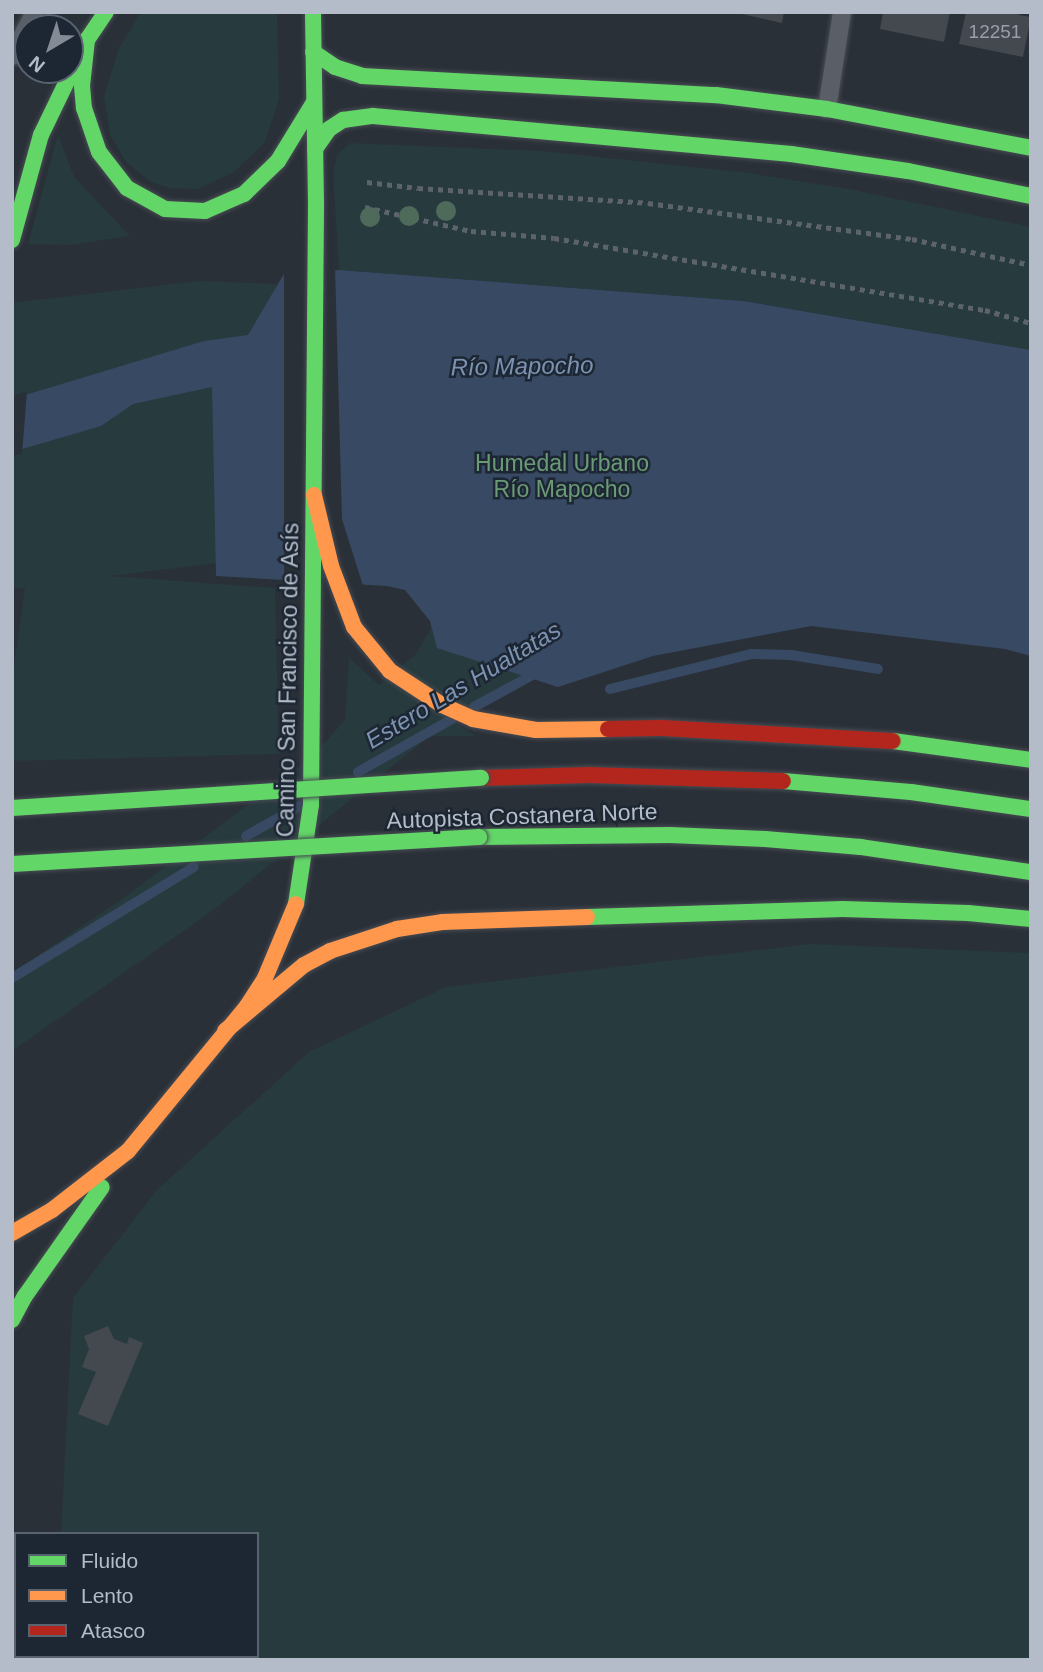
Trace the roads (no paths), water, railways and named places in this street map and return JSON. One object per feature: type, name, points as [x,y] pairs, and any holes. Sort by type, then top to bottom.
[{"type":"main road","points":[[12,240],[32,159],[57,99],[87,40],[106,12]]},
{"type":"main road","name":"Camino San Francisco de Asís","points":[[12,1233],[52,1210],[128,1152],[247,1006],[270,968],[292,917],[300,885],[310,805],[316,216],[313,12]]},
{"type":"main road","points":[[87,40],[82,86],[84,108],[99,152],[127,187],[165,209],[205,211],[244,194],[278,161],[315,100]]},
{"type":"main road","points":[[313,51],[335,67],[362,76],[625,88],[716,95],[827,109],[1031,148]]},
{"type":"main road","points":[[315,149],[330,129],[343,120],[373,116],[792,154],[908,171],[1031,196]]},
{"type":"main road","points":[[314,495],[331,566],[354,627],[390,671],[442,705],[473,719],[505,726],[564,731],[661,728],[748,730],[922,743],[1031,760]]},
{"type":"main road","name":"Autopista Costanera Norte","points":[[12,808],[481,778],[589,775],[804,782],[911,792],[1031,809]]},
{"type":"main road","name":"Autopista Costanera Norte","points":[[12,864],[479,837],[615,834],[765,839],[861,847],[1031,872]]},
{"type":"main road","points":[[225,1031],[304,965],[330,951],[397,929],[443,922],[843,909],[932,911],[1031,919]]},
{"type":"main road","points":[[12,1320],[25,1296],[128,1152]]},
{"type":"lane","points":[[12,56],[35,12]]},
{"type":"lane","points":[[827,109],[842,12]]},
{"type":"lane","points":[[12,162],[32,159]]},
{"type":"water","name":"Humedal Urbano Río Mapocho","points":[[339,270],[743,301],[1031,350],[1031,656],[1005,649],[811,626],[653,656],[558,687],[437,648],[430,621],[405,590],[387,586],[216,576],[212,387],[133,404],[101,426],[12,452],[12,399],[204,341],[248,335],[285,272]]},
{"type":"waterway","points":[[610,689],[751,654],[791,655],[878,669]]},
{"type":"waterway","name":"Estero Las Hualtatas","points":[[474,707],[538,672]]},
{"type":"waterway","name":"Estero Las Hualtatas","points":[[358,772],[452,719]]},
{"type":"waterway","name":"Estero Las Hualtatas","points":[[246,836],[300,806]]},
{"type":"waterway","name":"Estero Las Hualtatas","points":[[12,978],[194,867]]},
{"type":"water label","name":"Río Mapocho","points":[[522,366]]}]
